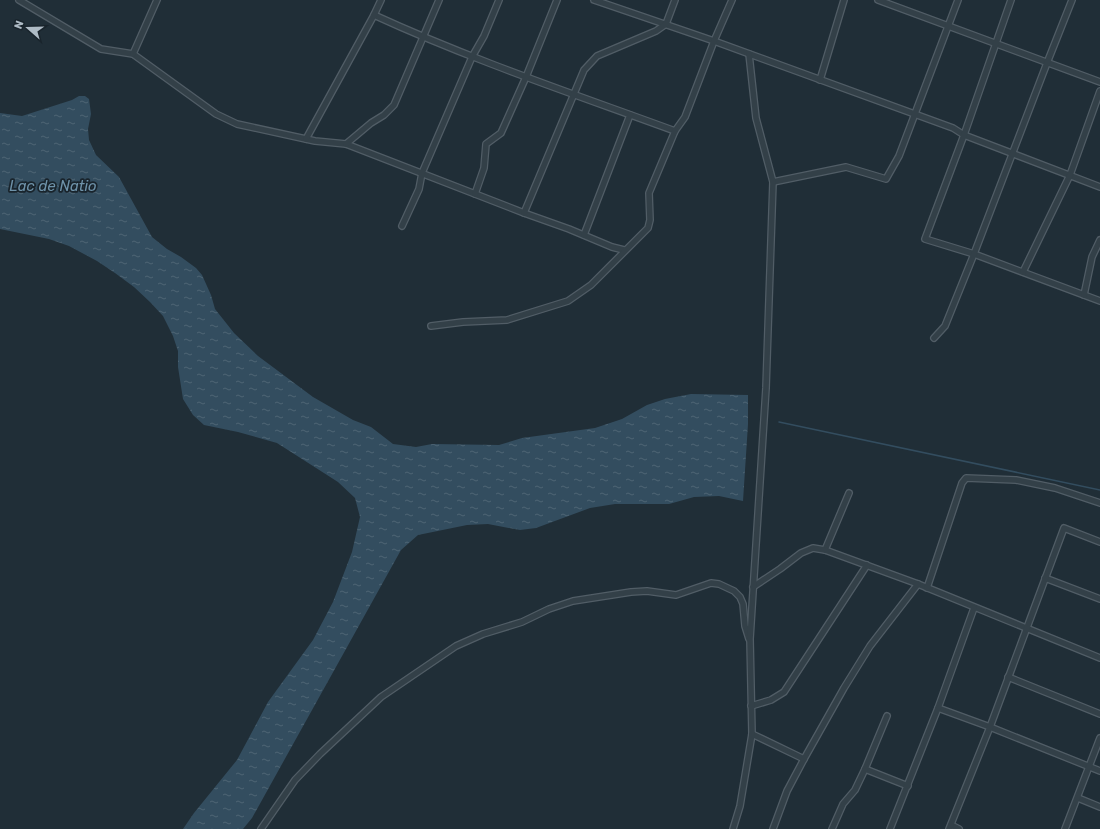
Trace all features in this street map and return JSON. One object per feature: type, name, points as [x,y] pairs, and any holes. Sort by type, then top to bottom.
[{"type":"street","points":[[19,0],[101,49],[133,54],[216,114],[237,124],[306,139],[346,144],[612,247],[624,250]]},
{"type":"street","points":[[133,54],[157,0]]},
{"type":"street","points":[[306,139],[381,0]]},
{"type":"street","points":[[346,144],[371,123],[384,115],[394,105],[439,0]]},
{"type":"street","points":[[402,226],[419,189],[422,173],[472,57],[484,36],[499,0]]},
{"type":"street","points":[[475,194],[484,168],[486,144],[501,134],[557,0]]},
{"type":"street","points":[[594,0],[714,40],[953,128],[964,135],[1012,155],[1070,175],[1100,188]]},
{"type":"street","points":[[524,213],[584,70],[597,56],[656,31],[666,24],[675,0]]},
{"type":"street","points":[[431,326],[463,322],[507,320],[568,301],[591,285],[604,273],[624,250],[648,228],[650,220],[649,193],[675,132],[685,117],[714,40],[732,0]]},
{"type":"street","points":[[820,80],[844,0]]},
{"type":"street","points":[[878,0],[1100,82]]},
{"type":"street","points":[[773,182],[846,167],[886,178],[899,156],[958,0]]},
{"type":"street","points":[[1012,0],[925,239],[974,254],[1100,301]]},
{"type":"street","points":[[934,338],[945,326],[1072,0]]},
{"type":"street","points":[[374,15],[423,38],[675,132]]},
{"type":"street","points":[[733,829],[740,806],[752,734],[750,639],[766,388],[773,182],[756,118],[749,54]]},
{"type":"street","points":[[1023,272],[1070,175],[1100,91]]},
{"type":"street","points":[[584,235],[630,115]]},
{"type":"street","points":[[1084,295],[1092,256],[1100,240]]},
{"type":"street","points":[[927,588],[962,484],[966,478],[1016,480],[1055,488],[1100,503]]},
{"type":"street","points":[[825,550],[849,493]]},
{"type":"street","points":[[959,829],[950,827],[990,726],[1064,528],[1100,542]]},
{"type":"street","points":[[753,587],[801,553],[813,548],[825,550],[918,584],[1100,658]]},
{"type":"street","points":[[751,706],[771,700],[784,692],[867,565]]},
{"type":"street","points":[[1045,578],[1100,598]]},
{"type":"street","points":[[261,829],[295,780],[325,749],[381,697],[456,646],[483,634],[522,622],[549,609],[573,601],[647,591],[676,595],[711,583],[720,584],[734,591],[740,597],[743,604],[745,626],[750,639]]},
{"type":"street","points":[[773,829],[787,791],[844,688],[870,646],[918,584]]},
{"type":"street","points":[[890,829],[938,708],[974,608]]},
{"type":"street","points":[[1008,677],[1100,714]]},
{"type":"street","points":[[938,708],[990,726],[1100,771]]},
{"type":"street","points":[[832,829],[843,804],[855,790],[887,716]]},
{"type":"street","points":[[752,734],[804,759]]},
{"type":"street","points":[[1065,829],[1100,738]]},
{"type":"street","points":[[865,769],[908,786]]},
{"type":"street","points":[[1078,798],[1100,807]]},
{"type":"water","name":"Lac de Natio","points":[[79,96],[85,96],[89,99],[91,114],[88,129],[89,140],[96,155],[119,177],[152,237],[196,268],[202,275],[211,295],[215,309],[234,333],[258,356],[313,397],[353,420],[371,427],[393,444],[416,447],[432,444],[499,445],[522,438],[595,428],[622,419],[647,405],[665,399],[691,394],[748,395],[748,424],[743,501],[719,496],[694,497],[669,504],[615,504],[590,508],[536,528],[520,530],[488,524],[467,525],[418,535],[401,550],[252,818],[243,829],[183,829],[237,760],[268,702],[313,640],[333,602],[352,552],[360,517],[355,498],[338,482],[277,443],[238,432],[204,425],[193,415],[183,399],[178,367],[178,351],[173,336],[163,316],[134,287],[97,261],[69,246],[49,239],[0,229],[0,113],[22,116],[72,100]]},
{"type":"waterway","points":[[779,422],[1100,490]]}]
